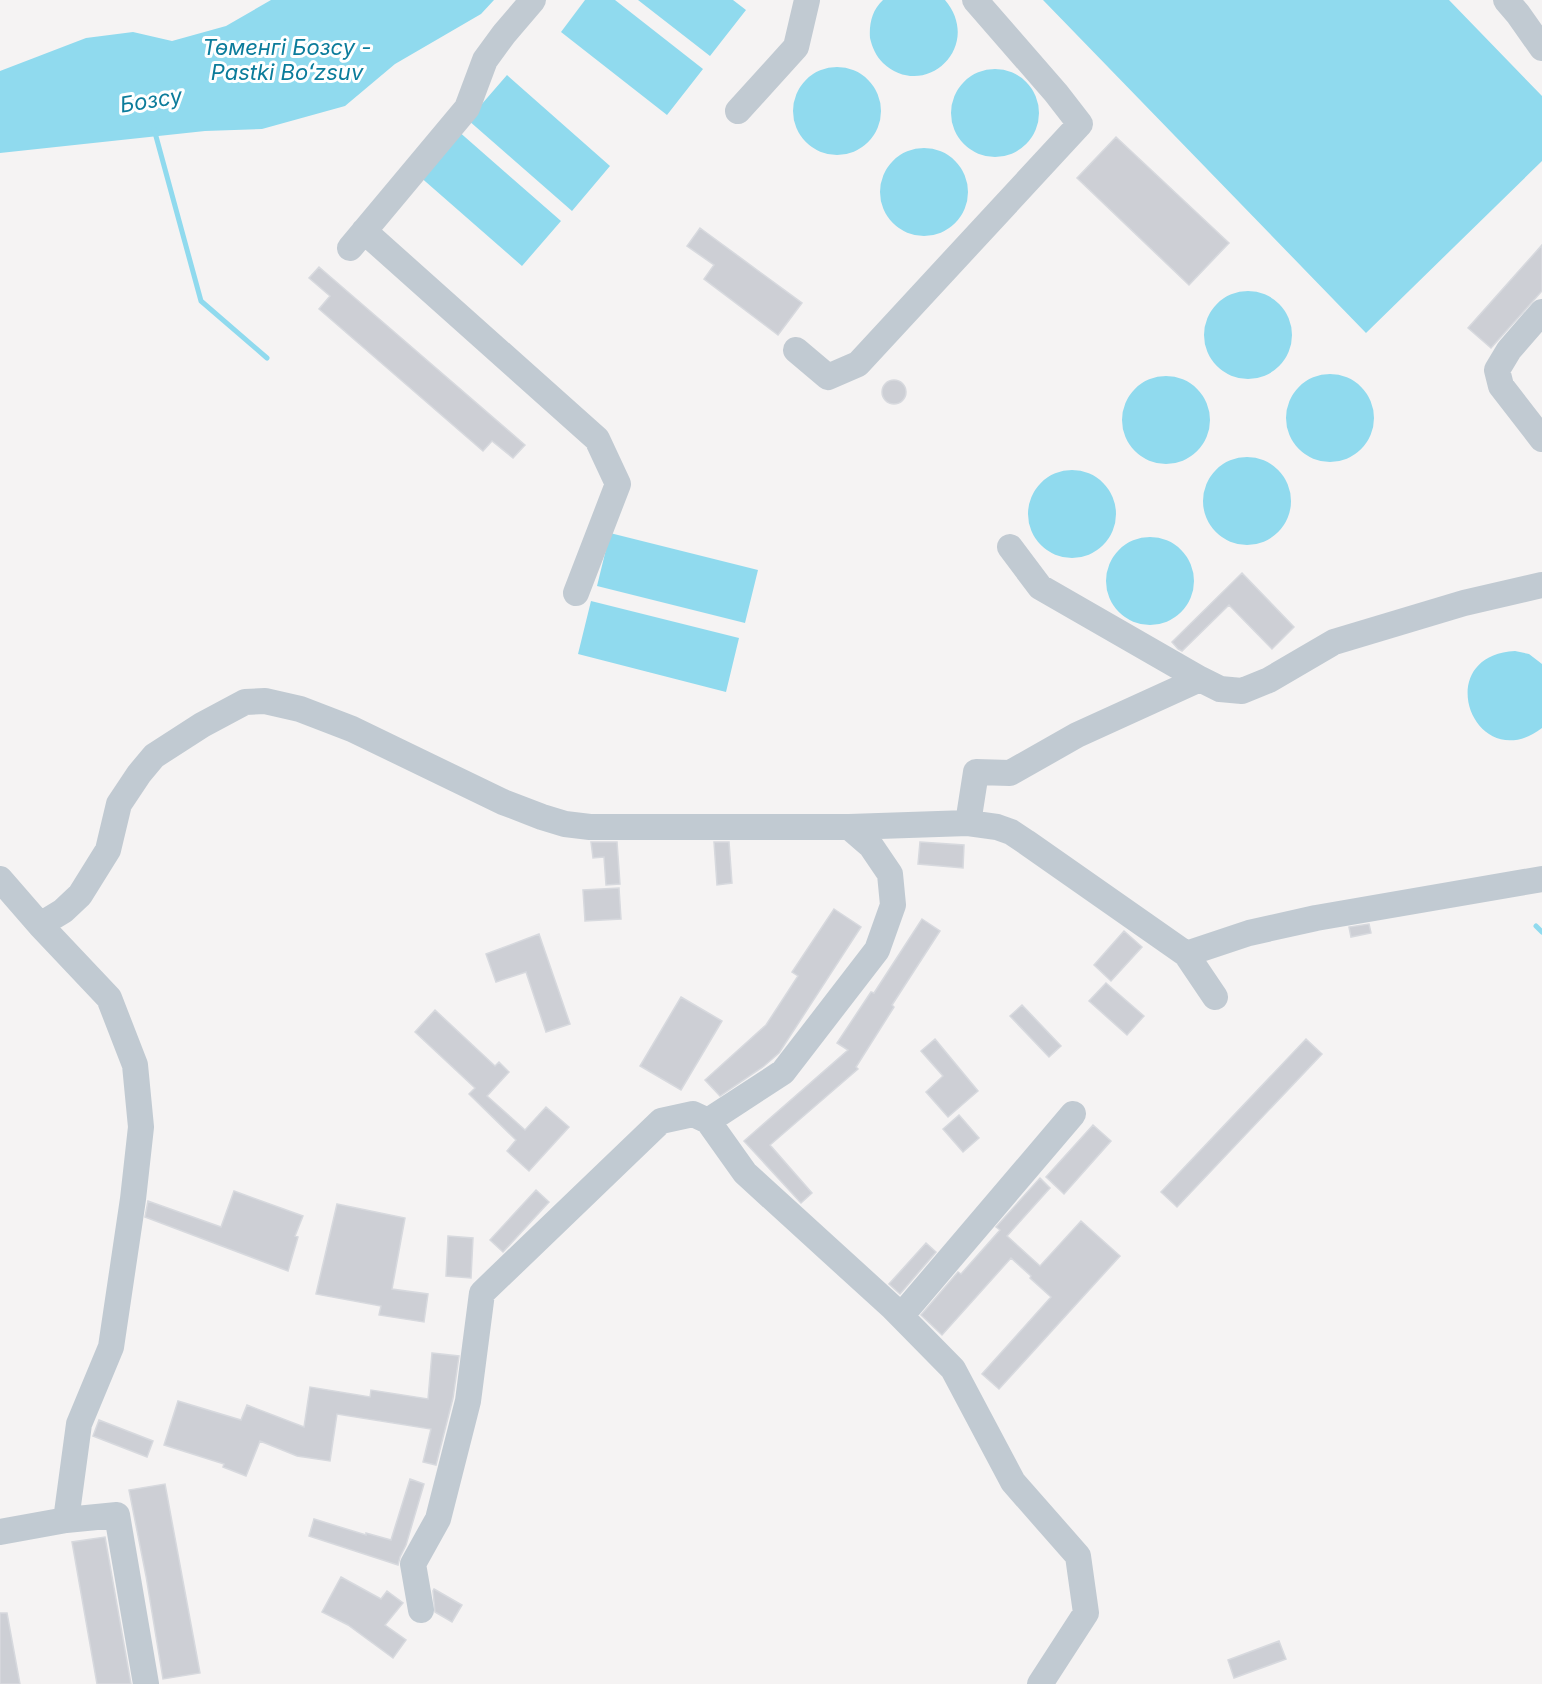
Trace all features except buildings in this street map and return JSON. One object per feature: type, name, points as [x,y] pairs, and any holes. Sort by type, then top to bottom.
[{"type":"street","points":[[533,0],[485,60],[467,108],[357,239],[597,439],[618,484],[576,593]]},
{"type":"street","points":[[738,111],[796,47],[807,0]]},
{"type":"street","points":[[796,350],[828,377],[858,364],[1080,124],[975,0]]},
{"type":"street","points":[[1506,0],[1542,48]]},
{"type":"street","points":[[1542,312],[1509,350],[1497,370],[1501,386],[1542,439]]},
{"type":"street","points":[[1010,547],[1040,587],[1200,679],[1220,689],[1242,691],[1269,680],[1334,642],[1464,603],[1542,585]]},
{"type":"street","points":[[968,823],[976,772],[1010,773],[1077,735],[1200,679]]},
{"type":"street","points":[[40,926],[63,911],[80,895],[108,850],[120,804],[154,756],[202,725],[245,702],[265,701],[300,709],[352,729],[503,802],[565,824],[602,827],[849,827],[968,823],[997,827],[1011,832],[1186,954],[1215,997]]},
{"type":"street","points":[[708,1121],[783,1072],[877,950],[893,905],[890,874],[871,846],[849,827]]},
{"type":"street","points":[[0,879],[40,926],[109,998],[135,1065],[141,1127],[133,1199],[111,1347],[78,1424],[66,1520]]},
{"type":"street","points":[[1186,954],[1249,933],[1316,918],[1542,879]]},
{"type":"street","points":[[421,1610],[413,1564],[438,1519],[468,1401],[482,1293],[661,1121],[693,1114],[708,1121],[745,1173],[901,1316],[953,1368],[1013,1482],[1078,1556],[1086,1613],[1040,1684]]},
{"type":"street","points":[[901,1316],[1073,1114]]},
{"type":"street","points":[[0,1532],[66,1520],[117,1515],[146,1684]]},
{"type":"water","name":"Төменгі Бозсу - Pastki Boʻzsuv","points":[[271,0],[494,0],[481,14],[395,64],[345,106],[262,129],[205,131],[0,153],[0,71],[86,38],[133,32],[172,41],[226,26]]},
{"type":"water","points":[[585,0],[615,0],[703,69],[667,115],[561,32]]},
{"type":"water","points":[[638,0],[733,0],[746,10],[710,56]]},
{"type":"water","points":[[883,0],[945,0],[955,18],[958,35],[954,50],[944,63],[931,72],[916,76],[899,73],[883,63],[873,48],[870,33],[874,13]]},
{"type":"water","points":[[1043,0],[1449,0],[1542,96],[1542,161],[1366,333]]},
{"type":"water","points":[[828,67],[846,67],[862,74],[874,86],[881,102],[881,120],[874,136],[862,148],[846,155],[828,155],[812,148],[800,136],[793,120],[793,102],[800,86],[812,74]]},
{"type":"water","points":[[986,69],[1004,69],[1020,76],[1032,88],[1039,104],[1039,122],[1032,138],[1020,150],[1004,157],[986,157],[970,150],[958,138],[951,122],[951,104],[958,88],[970,76]]},
{"type":"water","points":[[507,75],[610,166],[572,211],[468,120]]},
{"type":"water","points":[[457,130],[561,221],[522,266],[418,175]]},
{"type":"water","points":[[915,148],[933,148],[949,155],[961,167],[968,183],[968,201],[961,217],[949,229],[933,236],[915,236],[899,229],[887,217],[880,201],[880,183],[887,167],[899,155]]},
{"type":"water","points":[[1248,291],[1273,298],[1285,310],[1292,335],[1285,360],[1273,372],[1248,379],[1223,372],[1211,360],[1204,335],[1211,310],[1223,298]]},
{"type":"water","points":[[1330,374],[1355,381],[1367,393],[1374,418],[1367,443],[1355,455],[1330,462],[1305,455],[1293,443],[1286,418],[1293,393],[1305,381]]},
{"type":"water","points":[[1166,376],[1191,383],[1203,395],[1210,420],[1203,445],[1191,457],[1166,464],[1141,457],[1129,445],[1122,420],[1129,395],[1141,383]]},
{"type":"water","points":[[1247,457],[1272,464],[1284,476],[1291,501],[1284,526],[1272,538],[1247,545],[1222,538],[1210,526],[1203,501],[1210,476],[1222,464]]},
{"type":"water","points":[[1063,470],[1081,470],[1097,477],[1109,489],[1116,505],[1116,523],[1109,539],[1097,551],[1081,558],[1063,558],[1047,551],[1035,539],[1028,523],[1028,505],[1035,489],[1047,477]]},
{"type":"water","points":[[610,533],[758,570],[745,623],[597,586]]},
{"type":"water","points":[[1150,537],[1175,544],[1187,556],[1194,581],[1187,606],[1175,618],[1150,625],[1125,618],[1113,606],[1106,581],[1113,556],[1125,544]]},
{"type":"water","points":[[591,601],[739,638],[726,692],[578,654]]},
{"type":"water","points":[[1515,651],[1529,654],[1542,664],[1542,728],[1518,740],[1497,738],[1481,727],[1471,710],[1468,691],[1473,672],[1488,658]]},
{"type":"waterway","points":[[154,129],[201,301],[267,358]]},
{"type":"waterway","points":[[1536,926],[1542,932]]},
{"type":"water label","name":"Бозсу","points":[[151,100]]}]
